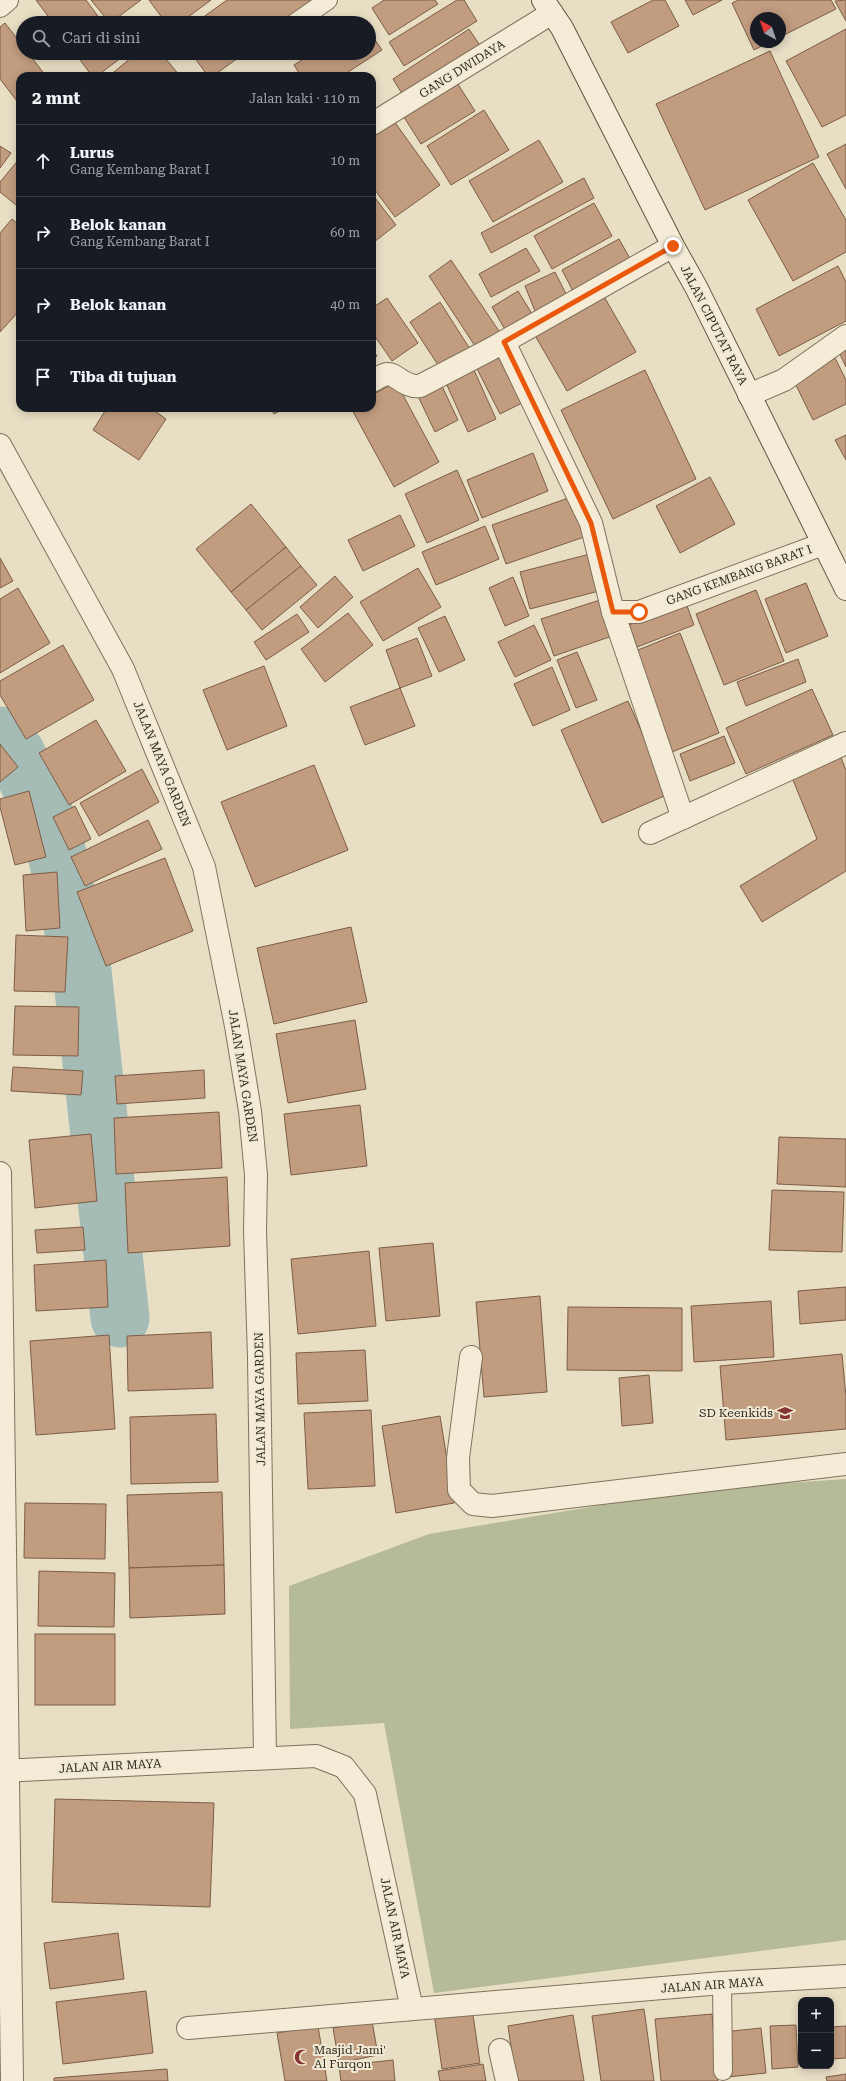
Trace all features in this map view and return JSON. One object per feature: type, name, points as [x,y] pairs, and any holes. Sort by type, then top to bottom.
[{"type":"street","points":[[0,6],[7,0]]},
{"type":"street","name":"GANG DWIDAYA","points":[[376,121],[547,7]]},
{"type":"street","name":"JALAN CIPUTAT RAYA","points":[[547,7],[562,28],[673,246],[696,287],[822,544],[846,589]]},
{"type":"street","points":[[376,379],[387,374],[393,375],[411,387],[420,386],[504,342],[673,246]]},
{"type":"street","points":[[749,395],[784,380],[846,336]]},
{"type":"street","points":[[504,342],[591,523],[613,612],[683,818]]},
{"type":"street","name":"JALAN MAYA GARDEN","points":[[0,445],[123,669],[204,867],[250,1110],[256,1175],[255,1231],[259,1358],[265,1757]]},
{"type":"street","name":"GANG KEMBANG BARAT I","points":[[613,612],[639,612],[822,544]]},
{"type":"street","points":[[650,833],[846,743]]},
{"type":"street","points":[[0,1173],[4,1771],[12,2081]]},
{"type":"street","points":[[471,1357],[458,1458],[460,1490],[473,1504],[492,1506],[846,1464]]},
{"type":"street","name":"JALAN AIR MAYA","points":[[4,1771],[265,1757],[316,1756],[344,1767],[366,1794],[412,2009],[722,1983],[846,1976]]},
{"type":"street","points":[[188,2028],[412,2009]]},
{"type":"street","points":[[500,2050],[507,2081]]},
{"type":"lane","points":[[305,16],[328,0]]},
{"type":"lane","points":[[722,1983],[723,2071]]},
{"type":"green space","points":[[846,1479],[846,1940],[434,1993],[384,1723],[290,1729],[289,1586],[429,1534],[698,1489]]},
{"type":"building","points":[[36,0],[86,0],[98,16],[48,16]]},
{"type":"building","points":[[91,0],[141,0],[119,16],[104,16]]},
{"type":"building","points":[[149,0],[211,0],[189,16],[161,16]]},
{"type":"building","points":[[227,0],[317,0],[295,16],[205,16]]},
{"type":"building","points":[[384,0],[435,0],[438,4],[389,35],[372,8]]},
{"type":"building","points":[[457,0],[464,0],[477,21],[404,66],[389,42]]},
{"type":"building","points":[[653,0],[665,0],[679,26],[628,53],[611,22]]},
{"type":"building","points":[[685,0],[722,0],[693,15]]},
{"type":"building","points":[[738,0],[831,0],[836,9],[786,34],[786,12],[750,12],[750,41],[732,3]]},
{"type":"building","points":[[846,0],[846,21],[835,1]]},
{"type":"building","points":[[5,23],[16,37],[16,60],[33,60],[43,72],[16,72],[16,100],[0,79],[0,27]]},
{"type":"building","points":[[469,29],[483,50],[406,100],[393,79]]},
{"type":"building","points":[[846,29],[846,115],[822,127],[786,61]]},
{"type":"building","points":[[376,41],[382,50],[376,54]]},
{"type":"building","points":[[770,51],[819,157],[705,210],[656,104]]},
{"type":"building","points":[[80,60],[118,60],[102,72],[89,72]]},
{"type":"building","points":[[128,60],[167,60],[177,72],[114,72]]},
{"type":"building","points":[[196,60],[235,60],[219,72],[205,72]]},
{"type":"building","points":[[302,60],[367,60],[348,72],[298,72],[294,65]]},
{"type":"building","points":[[456,81],[475,111],[421,144],[402,114]]},
{"type":"building","points":[[484,110],[509,150],[451,185],[427,146]]},
{"type":"building","points":[[391,117],[440,185],[395,217],[376,191],[376,128]]},
{"type":"building","points":[[539,140],[563,182],[493,222],[469,181]]},
{"type":"building","points":[[846,144],[846,189],[827,154]]},
{"type":"building","points":[[0,146],[11,153],[0,168]]},
{"type":"building","points":[[16,163],[16,205],[0,192],[0,182]]},
{"type":"building","points":[[813,163],[846,220],[846,252],[793,281],[748,200]]},
{"type":"building","points":[[584,178],[594,198],[491,253],[481,233]]},
{"type":"building","points":[[376,199],[396,225],[376,240]]},
{"type":"building","points":[[594,203],[612,236],[552,269],[534,236]]},
{"type":"building","points":[[12,219],[16,222],[16,314],[0,332],[0,233]]},
{"type":"building","points":[[619,239],[633,264],[575,295],[562,270]]},
{"type":"building","points":[[526,248],[540,271],[491,297],[479,274]]},
{"type":"building","points":[[451,260],[501,334],[477,349],[429,276]]},
{"type":"building","points":[[838,266],[846,282],[846,321],[779,356],[756,309]]},
{"type":"building","points":[[555,272],[567,296],[535,311],[525,286]]},
{"type":"building","points":[[518,291],[534,317],[507,333],[492,307]]},
{"type":"building","points":[[602,293],[636,352],[567,391],[533,332]]},
{"type":"building","points":[[387,298],[418,343],[392,361],[376,338],[376,305]]},
{"type":"building","points":[[440,302],[470,349],[440,368],[410,322]]},
{"type":"building","points":[[846,346],[846,367],[838,350]]},
{"type":"building","points":[[500,352],[526,401],[500,414],[475,365]]},
{"type":"building","points":[[834,356],[846,380],[846,404],[813,420],[792,377]]},
{"type":"building","points":[[474,370],[496,419],[468,432],[446,383]]},
{"type":"building","points":[[645,370],[696,479],[613,519],[561,410]]},
{"type":"building","points":[[396,382],[439,462],[394,487],[353,412],[376,412],[376,393]]},
{"type":"building","points":[[440,382],[458,420],[435,432],[417,394]]},
{"type":"building","points":[[104,412],[156,412],[166,419],[139,460],[93,430]]},
{"type":"building","points":[[846,435],[846,460],[835,440]]},
{"type":"building","points":[[533,453],[548,491],[482,518],[467,480]]},
{"type":"building","points":[[457,470],[479,520],[427,543],[405,494]]},
{"type":"building","points":[[710,477],[735,524],[680,553],[656,506]]},
{"type":"building","points":[[571,497],[584,537],[506,564],[492,525]]},
{"type":"building","points":[[251,504],[286,547],[231,592],[196,549]]},
{"type":"building","points":[[400,515],[415,546],[363,571],[348,540]]},
{"type":"building","points":[[485,526],[499,559],[436,585],[422,552]]},
{"type":"building","points":[[286,547],[301,566],[246,610],[231,592]]},
{"type":"building","points":[[590,554],[599,591],[530,609],[520,572]]},
{"type":"building","points":[[0,558],[13,581],[0,588]]},
{"type":"building","points":[[301,566],[317,585],[262,630],[246,610]]},
{"type":"building","points":[[418,568],[441,607],[383,641],[360,602]]},
{"type":"building","points":[[335,576],[353,597],[318,628],[300,607]]},
{"type":"building","points":[[513,577],[529,616],[505,626],[489,588]]},
{"type":"building","points":[[806,583],[828,636],[786,653],[765,599]]},
{"type":"building","points":[[18,588],[50,643],[0,673],[0,599]]},
{"type":"building","points":[[756,590],[784,661],[724,685],[696,614]]},
{"type":"building","points":[[606,598],[618,634],[554,656],[541,619]]},
{"type":"building","points":[[686,603],[694,625],[637,647],[629,625]]},
{"type":"building","points":[[348,613],[373,645],[325,682],[301,649]]},
{"type":"building","points":[[297,614],[309,632],[266,660],[254,642]]},
{"type":"building","points":[[445,616],[465,660],[439,672],[418,628]]},
{"type":"building","points":[[534,625],[551,660],[515,677],[498,642]]},
{"type":"building","points":[[680,633],[719,733],[672,752],[633,652]]},
{"type":"building","points":[[417,638],[432,676],[400,688],[386,650]]},
{"type":"building","points":[[63,645],[94,700],[26,739],[0,695],[0,681]]},
{"type":"building","points":[[577,652],[597,700],[576,708],[557,660]]},
{"type":"building","points":[[798,659],[806,682],[746,706],[737,682]]},
{"type":"building","points":[[264,666],[287,726],[227,750],[203,690]]},
{"type":"building","points":[[552,667],[570,710],[533,726],[514,684]]},
{"type":"building","points":[[400,688],[415,726],[365,745],[350,707]]},
{"type":"building","points":[[812,689],[833,735],[746,774],[726,728]]},
{"type":"building","points":[[628,701],[669,794],[602,823],[561,730]]},
{"type":"building","points":[[96,720],[126,771],[69,805],[39,753]]},
{"type":"building","points":[[724,736],[735,763],[690,781],[680,754]]},
{"type":"building","points":[[0,744],[18,767],[0,782]]},
{"type":"building","points":[[840,755],[846,770],[846,871],[762,922],[740,886],[817,839],[791,775]]},
{"type":"building","points":[[314,765],[348,850],[255,887],[221,802]]},
{"type":"building","points":[[142,769],[159,802],[99,836],[80,803]]},
{"type":"building","points":[[29,791],[46,857],[15,865],[0,807],[0,799]]},
{"type":"building","points":[[75,806],[91,839],[69,850],[53,817]]},
{"type":"building","points":[[148,820],[162,849],[85,886],[71,857]]},
{"type":"building","points":[[165,858],[193,931],[106,966],[77,892]]},
{"type":"building","points":[[57,872],[60,928],[26,931],[23,875]]},
{"type":"building","points":[[351,927],[367,1002],[274,1024],[257,948]]},
{"type":"building","points":[[16,935],[68,937],[65,992],[14,991]]},
{"type":"building","points":[[15,1006],[79,1007],[78,1056],[13,1055]]},
{"type":"building","points":[[355,1020],[366,1089],[288,1103],[276,1034]]},
{"type":"building","points":[[13,1067],[83,1071],[81,1095],[11,1091]]},
{"type":"building","points":[[204,1070],[205,1098],[117,1104],[115,1076]]},
{"type":"building","points":[[360,1105],[367,1166],[291,1175],[284,1114]]},
{"type":"building","points":[[219,1112],[222,1168],[116,1174],[114,1118]]},
{"type":"building","points":[[91,1134],[97,1201],[35,1208],[29,1140]]},
{"type":"building","points":[[779,1137],[846,1139],[846,1187],[777,1184]]},
{"type":"building","points":[[227,1177],[230,1246],[128,1253],[125,1183]]},
{"type":"building","points":[[772,1190],[844,1192],[842,1252],[769,1250]]},
{"type":"building","points":[[83,1227],[85,1250],[37,1253],[35,1230]]},
{"type":"building","points":[[433,1243],[440,1316],[386,1321],[379,1248]]},
{"type":"building","points":[[369,1251],[376,1326],[298,1334],[291,1259]]},
{"type":"building","points":[[106,1260],[108,1307],[36,1311],[34,1265]]},
{"type":"building","points":[[846,1287],[846,1320],[800,1324],[798,1291]]},
{"type":"building","points":[[540,1296],[547,1392],[484,1397],[476,1302]]},
{"type":"building","points":[[771,1301],[774,1357],[694,1362],[691,1306]]},
{"type":"building","points":[[568,1307],[682,1308],[682,1371],[567,1370]]},
{"type":"building","points":[[211,1332],[213,1388],[128,1391],[127,1336]]},
{"type":"building","points":[[109,1335],[115,1429],[36,1435],[30,1341]]},
{"type":"building","points":[[365,1350],[368,1401],[298,1404],[296,1353]]},
{"type":"building","name":"SD Keenkids","points":[[842,1354],[846,1397],[846,1429],[726,1440],[720,1366]]},
{"type":"building","points":[[649,1375],[653,1423],[622,1426],[619,1378]]},
{"type":"building","points":[[371,1410],[375,1486],[308,1489],[304,1413]]},
{"type":"building","points":[[216,1414],[218,1482],[131,1484],[130,1417]]},
{"type":"building","points":[[440,1416],[454,1503],[396,1513],[382,1426]]},
{"type":"building","points":[[222,1492],[224,1565],[129,1568],[127,1495]]},
{"type":"building","points":[[25,1503],[106,1504],[105,1559],[24,1558]]},
{"type":"building","points":[[224,1565],[225,1614],[130,1618],[129,1568]]},
{"type":"building","points":[[39,1571],[115,1573],[114,1627],[38,1626]]},
{"type":"building","points":[[35,1634],[115,1634],[115,1705],[35,1705]]},
{"type":"building","points":[[55,1799],[214,1803],[210,1907],[52,1902]]},
{"type":"building","points":[[118,1933],[124,1979],[50,1989],[44,1943]]},
{"type":"building","points":[[146,1991],[153,2053],[63,2064],[56,2002]]},
{"type":"building","points":[[472,2008],[480,2063],[442,2069],[434,2014]]},
{"type":"building","points":[[644,2009],[654,2081],[601,2081],[592,2016]]},
{"type":"building","points":[[712,2014],[718,2081],[661,2081],[655,2019]]},
{"type":"building","points":[[573,2015],[584,2081],[516,2081],[508,2026]]},
{"type":"building","points":[[372,2021],[378,2055],[339,2063],[333,2028]]},
{"type":"building","points":[[796,2025],[798,2067],[772,2069],[770,2026]]},
{"type":"building","name":"Masjid Jami' Al Furqon","points":[[318,2026],[327,2081],[285,2081],[277,2033]]},
{"type":"building","points":[[846,2026],[846,2058],[834,2059],[834,2027]]},
{"type":"building","points":[[761,2028],[766,2073],[728,2077],[723,2032]]},
{"type":"building","points":[[393,2060],[395,2081],[341,2081],[339,2066]]},
{"type":"building","points":[[483,2064],[486,2081],[440,2081],[438,2071]]},
{"type":"building","points":[[167,2069],[168,2081],[54,2081],[54,2078]]},
{"type":"building","points":[[846,2074],[846,2081],[827,2081],[826,2077]]},
{"type":"waterway","points":[[0,736],[16,754],[52,832],[81,962],[120,1318]]},
{"type":"place","name":"SD Keenkids","points":[[785,1413]]},
{"type":"place","name":"Masjid Jami' Al Furqon","points":[[302,2057]]},
{"type":"route","points":[[639,612],[613,612],[591,523],[504,342],[673,246]]}]
